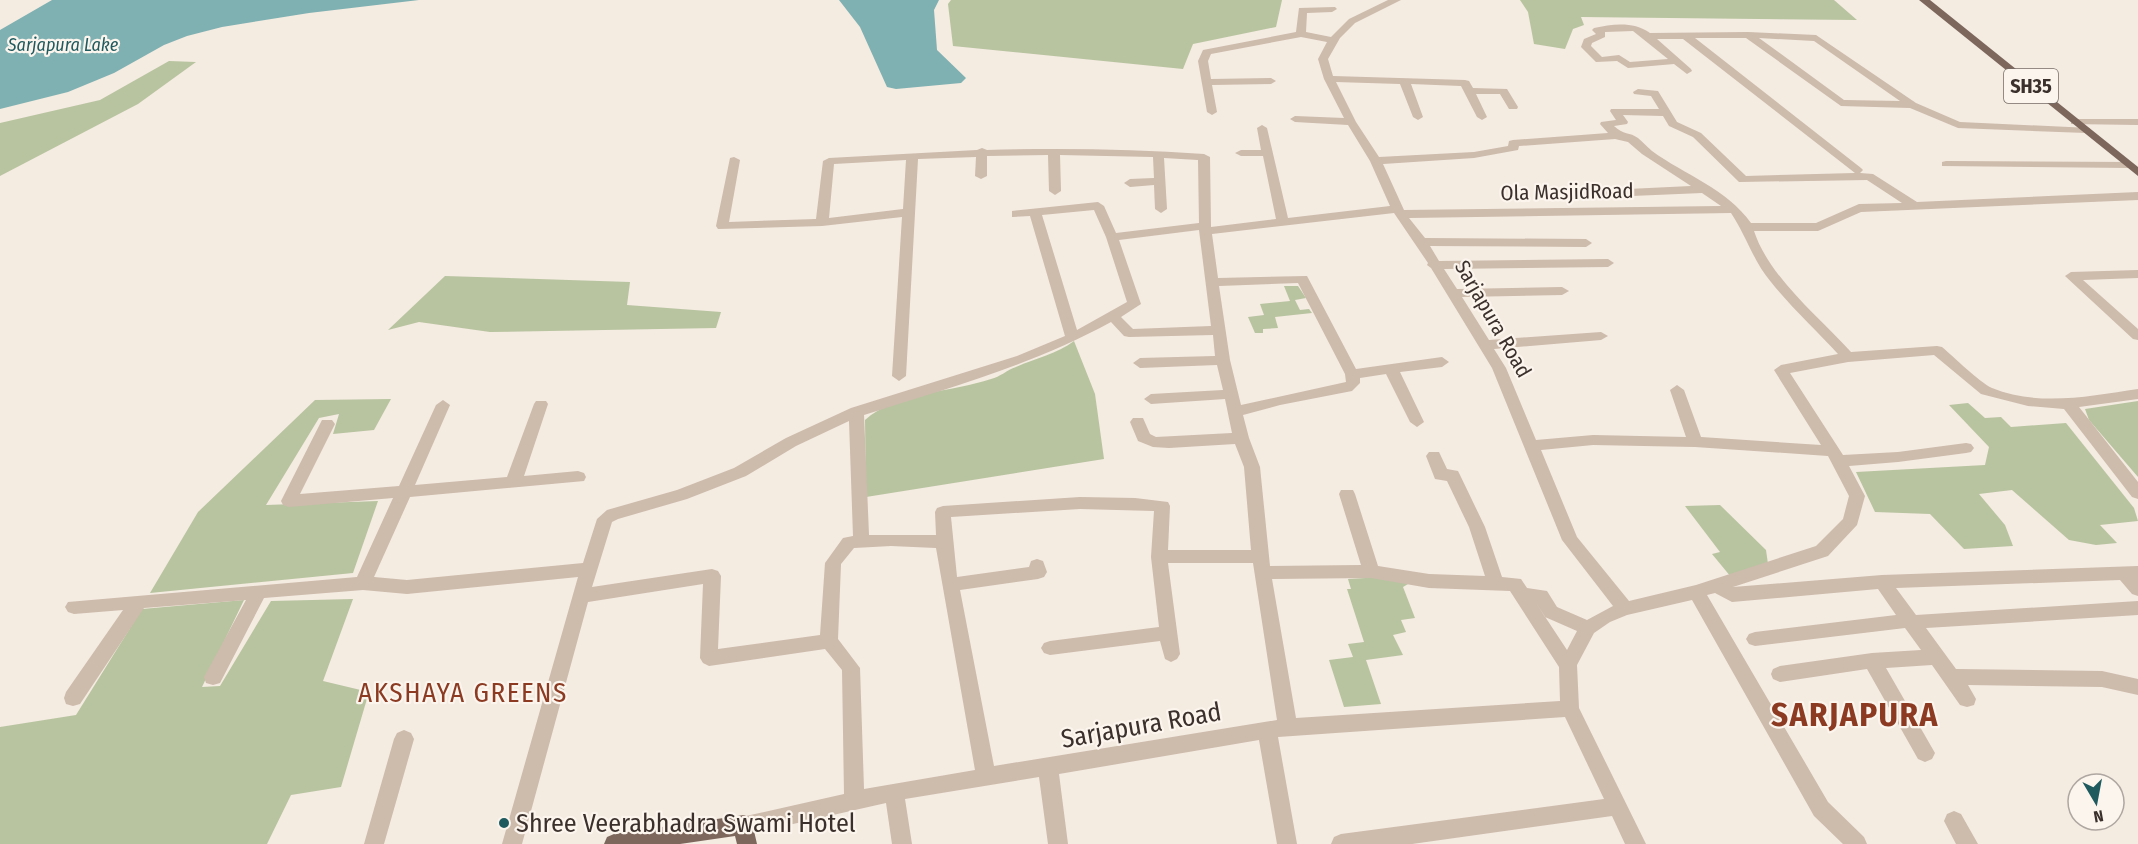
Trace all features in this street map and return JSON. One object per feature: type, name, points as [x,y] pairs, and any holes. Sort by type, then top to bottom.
[{"type":"main road","name":"SH35","points":[[1924,0],[2075,122]]},
{"type":"main road","name":"SH35","points":[[1936,0],[2135,166]]},
{"type":"main road","points":[[614,844],[746,835]]},
{"type":"street","points":[[1325,0],[1332,9]]},
{"type":"street","points":[[1212,112],[1203,61],[1207,52],[1301,34],[1331,40],[1354,18],[1396,0]]},
{"type":"street","points":[[1301,34],[1302,10],[1332,9],[1354,18]]},
{"type":"street","points":[[1675,61],[1628,65],[1619,58],[1600,60],[1586,47],[1587,41],[1602,35],[1596,30],[1635,28],[1647,36],[1687,71]]},
{"type":"street","points":[[1748,35],[1841,103],[1912,105]]},
{"type":"street","points":[[1647,36],[1748,35],[1816,38],[1912,105],[1958,125],[2087,126],[2138,122]]},
{"type":"street","points":[[1686,36],[1857,170]]},
{"type":"street","name":"Sarjapura Road","points":[[1331,40],[1323,59],[1329,79],[1351,122],[1376,161],[1399,212],[1421,242],[1433,265],[1499,368],[1570,540],[1625,609]]},
{"type":"street","points":[[1329,79],[1465,83],[1482,117]]},
{"type":"street","points":[[1206,82],[1271,81]]},
{"type":"street","points":[[1404,81],[1418,117]]},
{"type":"street","points":[[1471,91],[1503,91],[1513,107]]},
{"type":"street","points":[[1638,92],[1654,93],[1673,124],[1697,135],[1743,180],[1869,176],[1912,204]]},
{"type":"street","points":[[1619,137],[1605,124],[1623,122],[1615,111],[1665,113]]},
{"type":"street","points":[[1295,119],[1351,122]]},
{"type":"street","points":[[2075,122],[2087,126]]},
{"type":"street","points":[[1262,128],[1283,222]]},
{"type":"street","points":[[1376,161],[1474,156],[1514,148],[1513,143],[1521,142],[1619,137],[1632,139],[1646,152],[1735,209],[1747,227],[1752,243],[1775,279],[1848,357]]},
{"type":"street","points":[[822,222],[829,161],[982,152],[1109,150],[1204,157],[1205,228],[1223,360],[1241,438],[1252,467],[1261,564],[1288,727]]},
{"type":"street","points":[[1054,151],[1055,190]]},
{"type":"street","points":[[981,176],[982,152]]},
{"type":"street","points":[[1158,153],[1161,209]]},
{"type":"street","points":[[1241,153],[1267,153]]},
{"type":"street","points":[[899,376],[912,156]]},
{"type":"street","points":[[734,160],[722,226],[822,222],[910,213]]},
{"type":"street","points":[[1946,164],[2135,166]]},
{"type":"street","points":[[1130,183],[1160,181]]},
{"type":"street","points":[[1565,196],[1707,189]]},
{"type":"street","points":[[1747,227],[1818,227],[1859,208],[2138,196]]},
{"type":"street","points":[[512,844],[581,596],[605,519],[613,514],[681,495],[740,472],[791,442],[856,412],[1022,359],[1074,337],[1134,304],[1112,237],[1098,206],[1016,214]]},
{"type":"street","name":"Ola MasjidRoad","points":[[1112,237],[1399,212],[1735,209]]},
{"type":"street","points":[[1035,212],[1071,334],[1074,337]]},
{"type":"street","points":[[1421,242],[1586,243]]},
{"type":"street","points":[[1433,265],[1608,263]]},
{"type":"street","points":[[2138,274],[2072,276],[2138,336]]},
{"type":"street","points":[[1213,282],[1302,279],[1352,374],[1353,383],[1347,388],[1280,400],[1234,412]]},
{"type":"street","points":[[1451,293],[1562,291]]},
{"type":"street","points":[[1113,317],[1130,333],[1219,330]]},
{"type":"street","points":[[1484,345],[1601,336]]},
{"type":"street","points":[[1636,844],[1570,708],[1568,665],[1588,628],[1604,617],[1625,609],[1695,592],[1822,551],[1851,520],[1857,496],[1836,456],[1781,370],[1848,357],[1937,350],[1986,391],[2028,401],[2068,404],[2138,394]]},
{"type":"street","points":[[1140,363],[1223,360]]},
{"type":"street","points":[[1352,374],[1442,362]]},
{"type":"street","points":[[1391,369],[1417,422]]},
{"type":"street","points":[[1677,390],[1695,442]]},
{"type":"street","points":[[1151,399],[1230,394]]},
{"type":"street","points":[[514,481],[541,404]]},
{"type":"street","points":[[2068,404],[2138,493]]},
{"type":"street","points":[[363,583],[443,405]]},
{"type":"street","points":[[856,412],[861,540]]},
{"type":"street","points":[[1138,422],[1143,437],[1161,443],[1241,438]]},
{"type":"street","points":[[327,424],[289,501],[578,477]]},
{"type":"street","points":[[1531,446],[1593,440],[1695,442],[1836,456],[1898,457],[1966,448]]},
{"type":"street","points":[[1434,456],[1441,475],[1452,475],[1477,527],[1495,582]]},
{"type":"street","points":[[1347,494],[1371,572]]},
{"type":"street","points":[[986,776],[950,584],[944,542],[943,512],[1119,501],[1162,506],[1160,557],[1171,654]]},
{"type":"street","points":[[854,801],[851,668],[829,641],[833,563],[849,542],[861,540],[944,542]]},
{"type":"street","points":[[1160,557],[1371,572],[1429,581],[1515,584],[1550,641],[1568,665]]},
{"type":"street","points":[[950,584],[1000,579],[1038,572],[1037,566]]},
{"type":"street","points":[[74,607],[363,583],[407,587],[589,569]]},
{"type":"street","points":[[1716,585],[1732,595],[1882,582],[2131,573],[2138,589]]},
{"type":"street","points":[[581,596],[712,576],[710,658],[829,641]]},
{"type":"street","points":[[1882,582],[1967,699]]},
{"type":"street","points":[[213,677],[259,591]]},
{"type":"street","points":[[1695,592],[1781,736],[1821,809],[1857,844]]},
{"type":"street","points":[[1522,595],[1541,596],[1551,612],[1588,628]]},
{"type":"street","points":[[73,698],[139,601]]},
{"type":"street","points":[[1755,639],[1911,621],[2138,608]]},
{"type":"street","points":[[1050,648],[1169,633]]},
{"type":"street","points":[[1780,674],[1872,662],[1935,657]]},
{"type":"street","points":[[1872,662],[1925,753]]},
{"type":"street","points":[[1950,677],[2102,679],[2138,687]]},
{"type":"street","name":"Sarjapura Road","points":[[746,835],[854,801],[894,792],[1288,727],[1570,708]]},
{"type":"street","points":[[1267,731],[1287,844]]},
{"type":"street","points":[[374,844],[404,739]]},
{"type":"street","points":[[1048,768],[1058,844]]},
{"type":"street","points":[[894,792],[902,844]]},
{"type":"street","points":[[1341,844],[1618,806]]},
{"type":"street","points":[[1954,821],[1968,844]]},
{"type":"green space","points":[[951,0],[1282,0],[1276,27],[1193,44],[1183,69],[953,46],[948,4]]},
{"type":"green space","points":[[1520,0],[1834,0],[1857,20],[1581,17],[1584,25],[1573,29],[1565,49],[1534,44],[1528,12]]},
{"type":"green space","points":[[169,61],[196,62],[138,104],[0,176],[0,123],[100,100]]},
{"type":"green space","points":[[445,276],[630,282],[627,305],[721,312],[716,328],[490,332],[419,322],[388,330]]},
{"type":"green space","points":[[1284,286],[1298,286],[1306,298],[1295,300],[1300,310],[1309,309],[1312,313],[1275,317],[1278,328],[1263,329],[1263,333],[1255,333],[1248,317],[1264,315],[1260,304],[1290,301]]},
{"type":"green space","points":[[1074,341],[1095,394],[1104,459],[866,497],[865,420],[878,411],[908,398],[994,378],[1061,349]]},
{"type":"green space","points":[[391,399],[374,430],[333,434],[339,414],[319,418],[266,505],[378,501],[353,573],[150,593],[198,512],[315,400]]},
{"type":"green space","points":[[2138,401],[2138,477],[2089,420],[2085,409]]},
{"type":"green space","points":[[1968,403],[1985,418],[2001,417],[2011,427],[2066,423],[2134,508],[2138,521],[2100,525],[2117,543],[2096,545],[2069,540],[2012,490],[1979,494],[2005,525],[2013,546],[1964,549],[1930,514],[1875,512],[1856,472],[1985,465],[1989,447],[1949,405]]},
{"type":"green space","points":[[1720,505],[1766,550],[1768,564],[1731,577],[1712,554],[1720,552],[1685,506]]},
{"type":"green space","points":[[1383,577],[1408,584],[1403,587],[1415,618],[1401,620],[1406,632],[1393,635],[1403,655],[1366,660],[1381,704],[1344,707],[1329,660],[1353,657],[1348,644],[1364,642],[1347,589],[1351,589],[1348,579]]},
{"type":"green space","points":[[353,599],[323,681],[369,692],[341,787],[291,795],[267,844],[0,844],[0,727],[76,715],[142,609],[244,600],[202,687],[220,686],[271,601]]},
{"type":"water","name":"Sarjapura Lake","points":[[52,0],[419,0],[309,13],[222,27],[187,36],[164,45],[114,73],[68,92],[0,109],[0,30]]},
{"type":"water","points":[[839,0],[939,0],[934,10],[937,50],[966,78],[961,83],[896,89],[887,87],[860,27]]},
{"type":"place","name":"Shree Veerabhadra Swami Hotel","points":[[504,823]]},
{"type":"district","name":"AKSHAYA GREENS","points":[[463,693]]},
{"type":"district","name":"SARJAPURA","points":[[1855,714]]}]
